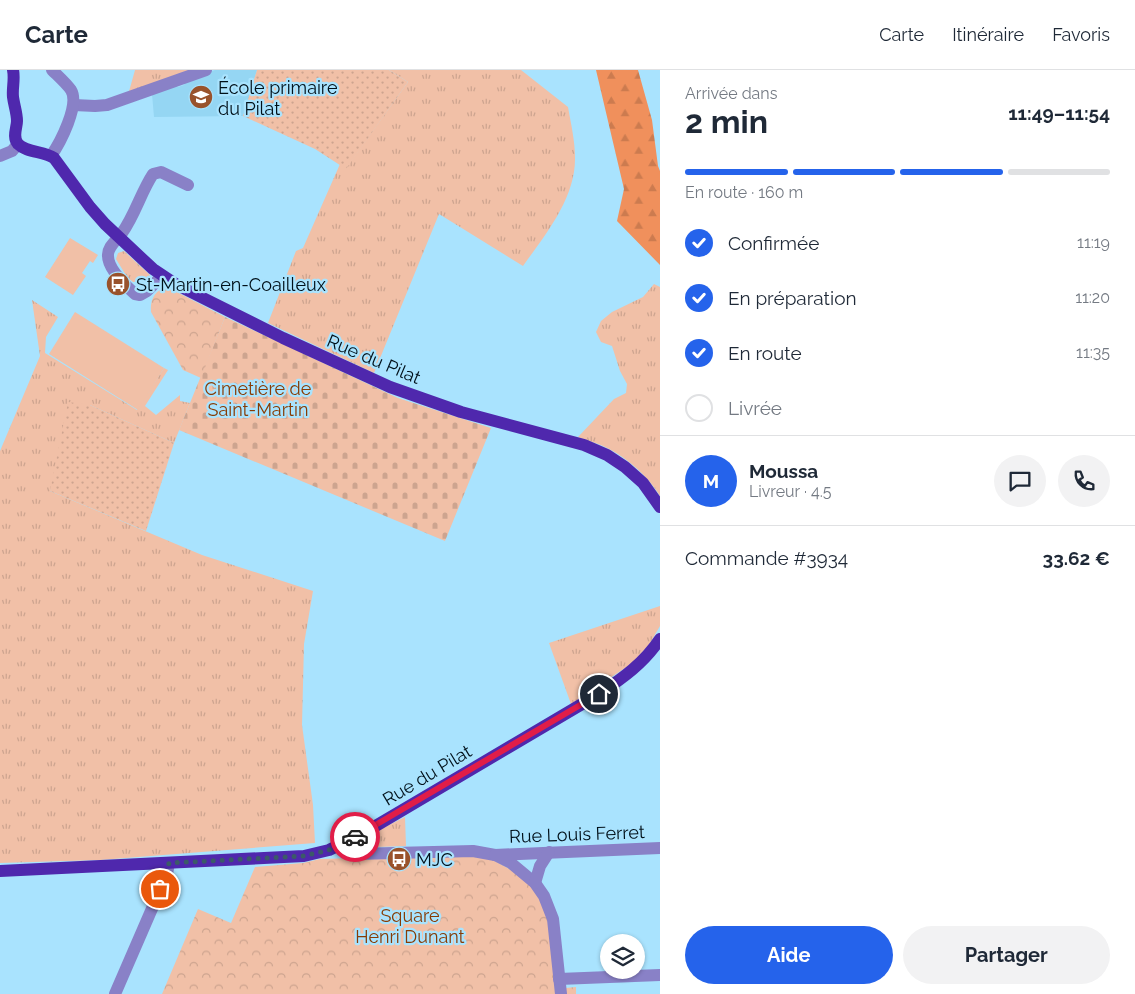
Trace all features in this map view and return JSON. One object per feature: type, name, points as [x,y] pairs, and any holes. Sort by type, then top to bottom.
[{"type":"main road","points":[[13,70],[13,96],[17,121],[15,137],[18,144],[24,148],[51,156]]},
{"type":"main road","name":"Rue du Pilat","points":[[51,156],[90,207],[118,238],[162,276],[212,304],[390,387],[461,412],[584,445],[607,455],[625,467],[642,483],[660,508]]},
{"type":"main road","name":"Rue du Pilat","points":[[0,871],[304,856],[341,845],[599,694],[635,669],[650,654],[660,639]]},
{"type":"street","points":[[51,156],[74,105],[71,90],[52,70]]},
{"type":"street","points":[[74,105],[95,106],[114,103],[206,70]]},
{"type":"street","points":[[0,156],[12,151],[18,144]]},
{"type":"street","points":[[162,276],[144,294],[140,295],[131,290],[109,262],[107,255],[124,229],[153,174],[161,172],[188,185]]},
{"type":"street","name":"Rue Louis Ferret","points":[[341,845],[350,852],[362,855],[473,851],[495,854],[660,848]]},
{"type":"street","points":[[535,883],[540,866],[549,852]]},
{"type":"street","points":[[495,854],[511,863],[535,883],[544,896],[553,920],[560,994]]},
{"type":"street","points":[[115,994],[167,874],[169,863]]},
{"type":"street","points":[[560,979],[660,974]]},
{"type":"shaded area","name":"École primaire du Pilat","points":[[215,70],[257,70],[243,116],[154,117],[152,94],[175,85],[178,87],[184,85],[187,80]]},
{"type":"green space","points":[[135,70],[194,70],[128,95]]},
{"type":"green space","points":[[257,70],[389,70],[408,82],[346,169],[315,149],[243,116]]},
{"type":"green space","points":[[389,70],[521,70],[568,107],[574,139],[575,157],[574,172],[565,201],[549,229],[523,266],[439,214],[374,373],[268,323],[296,251],[303,248],[340,164],[346,168],[408,82]]},
{"type":"green space","points":[[596,70],[638,70],[652,120],[660,171],[660,265],[617,221],[624,189]]},
{"type":"green space","points":[[70,238],[98,255],[93,263],[90,261],[82,273],[86,276],[73,295],[45,277]]},
{"type":"green space","points":[[124,251],[150,275],[147,282],[133,282],[127,277],[116,259],[118,253]]},
{"type":"green space","points":[[654,284],[660,287],[660,496],[632,464],[599,444],[578,437],[614,399],[626,393],[627,384],[620,371],[612,346],[601,342],[596,332],[601,321],[612,312],[643,297]]},
{"type":"green space","points":[[164,288],[171,289],[225,317],[201,378],[183,370],[151,312],[153,298],[157,292]]},
{"type":"green space","points":[[32,300],[58,317],[46,337],[45,353],[137,410],[164,368],[168,370],[145,406],[156,415],[180,395],[180,401],[190,403],[174,443],[90,405],[50,491],[202,555],[313,591],[304,644],[302,725],[313,805],[315,843],[100,860],[0,863],[0,451],[40,356]]},
{"type":"green space","points":[[75,312],[164,368],[138,410],[49,354]]},
{"type":"green space","name":"Cimetière de Saint-Martin","points":[[225,317],[398,398],[491,428],[445,541],[179,430]]},
{"type":"green space","points":[[68,402],[90,405],[174,443],[146,531],[50,491]]},
{"type":"green space","points":[[660,606],[660,626],[649,645],[631,664],[571,704],[549,643]]},
{"type":"green space","points":[[405,817],[406,846],[377,847],[370,845],[369,842],[373,833]]},
{"type":"green space","name":"Square Henri Dunant","points":[[469,855],[493,860],[524,877],[547,909],[566,988],[576,987],[576,994],[162,994],[198,909],[231,923],[255,867],[303,863],[320,859]]},
{"type":"way so far","points":[[160,889],[167,874],[169,863],[304,856],[329,850],[355,837]]},
{"type":"place","name":"École primaire du Pilat","points":[[201,97]]},
{"type":"place","name":"St-Martin-en-Coailleux","points":[[118,284]]},
{"type":"place","name":"MJC","points":[[399,859]]},
{"type":"route","points":[[355,837],[599,694]]}]
